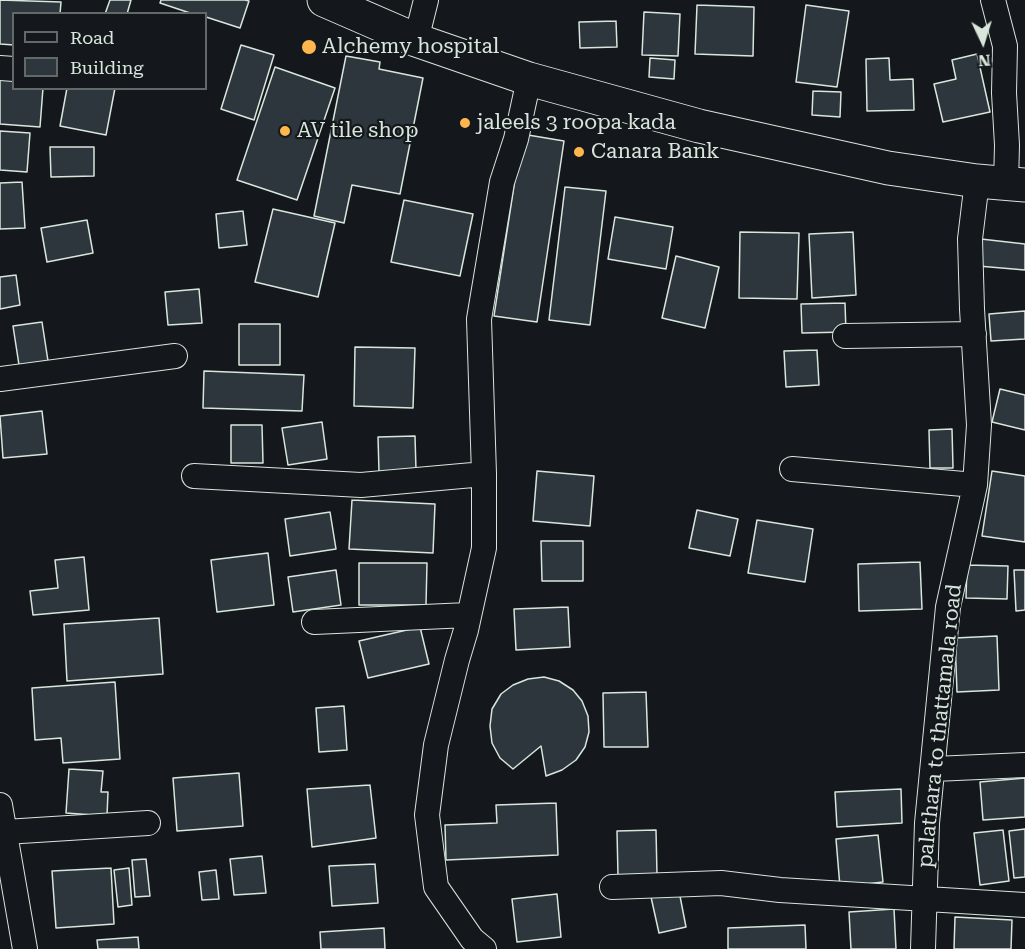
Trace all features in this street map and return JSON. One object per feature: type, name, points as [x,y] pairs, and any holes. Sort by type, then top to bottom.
[{"type":"main road","points":[[324,0],[416,40],[529,79],[699,126],[888,168],[1003,183]]},
{"type":"street","points":[[416,40],[426,0]]},
{"type":"street","name":"palathara to thattamala road","points":[[923,949],[927,823],[948,607],[975,485],[979,425],[970,238],[1003,183],[1007,145],[1004,93],[1005,46],[993,0]]},
{"type":"street","points":[[484,949],[472,939],[436,887],[427,814],[436,745],[466,630],[484,548],[479,319],[501,182],[516,139],[529,79]]},
{"type":"street","points":[[844,336],[974,334]]},
{"type":"street","points":[[0,379],[175,356]]},
{"type":"street","points":[[792,469],[975,485]]},
{"type":"street","points":[[194,476],[361,485],[484,474]]},
{"type":"street","points":[[314,622],[468,615]]},
{"type":"street","points":[[934,769],[1025,765]]},
{"type":"street","points":[[0,806],[25,949]]},
{"type":"street","points":[[5,832],[148,823]]},
{"type":"street","points":[[612,887],[721,883],[780,890],[1025,905]]},
{"type":"building","points":[[0,0],[61,2],[60,12],[12,12],[12,45],[0,44]]},
{"type":"building","points":[[110,0],[131,0],[128,12],[106,12]]},
{"type":"building","points":[[161,0],[249,1],[240,28],[207,17],[207,12],[187,12],[160,3]]},
{"type":"building","points":[[697,5],[754,7],[753,56],[695,54]]},
{"type":"building","points":[[806,5],[849,11],[837,87],[796,82]]},
{"type":"building","points":[[644,12],[680,14],[678,56],[642,55]]},
{"type":"building","points":[[616,21],[617,47],[580,48],[579,22]]},
{"type":"building","points":[[241,45],[274,55],[254,120],[221,109]]},
{"type":"building","points":[[977,54],[990,112],[943,122],[934,84],[956,79],[952,60]]},
{"type":"building","points":[[346,56],[380,62],[379,69],[423,78],[400,194],[352,185],[344,223],[314,216]]},
{"type":"building","points":[[650,58],[675,60],[674,79],[649,77]]},
{"type":"building","points":[[889,58],[890,80],[913,79],[914,110],[867,111],[866,59]]},
{"type":"building","points":[[275,67],[335,88],[297,200],[237,180]]},
{"type":"building","points":[[0,78],[12,79],[12,90],[43,90],[40,127],[0,124]]},
{"type":"building","points":[[67,90],[115,90],[106,135],[60,126]]},
{"type":"building","points":[[813,91],[841,92],[840,117],[812,115]]},
{"type":"building","points":[[0,131],[30,133],[27,172],[0,170]]},
{"type":"building","points":[[522,134],[564,141],[537,322],[494,316]]},
{"type":"building","points":[[50,147],[94,147],[94,176],[51,177]]},
{"type":"building","points":[[22,182],[25,228],[0,229],[0,183]]},
{"type":"building","points":[[565,187],[606,191],[590,325],[549,320]]},
{"type":"building","points":[[404,200],[473,214],[460,276],[391,262]]},
{"type":"building","points":[[273,209],[335,223],[318,297],[255,282]]},
{"type":"building","points":[[243,211],[247,245],[219,248],[216,214]]},
{"type":"building","points":[[615,217],[673,227],[666,269],[608,259]]},
{"type":"building","points":[[87,220],[93,253],[47,262],[41,228]]},
{"type":"building","points":[[740,232],[799,233],[797,299],[739,298]]},
{"type":"building","points":[[853,232],[856,295],[812,298],[809,234]]},
{"type":"building","points":[[981,239],[1025,244],[1025,270],[978,266]]},
{"type":"building","points":[[676,256],[719,267],[705,328],[662,318]]},
{"type":"building","points":[[16,275],[20,305],[0,309],[0,277]]},
{"type":"building","points":[[199,289],[202,323],[168,325],[165,292]]},
{"type":"building","points":[[845,303],[846,332],[802,333],[801,304]]},
{"type":"building","points":[[1025,311],[1025,339],[991,341],[989,314]]},
{"type":"building","points":[[42,322],[48,361],[19,365],[13,326]]},
{"type":"building","points":[[239,324],[280,324],[280,365],[239,365]]},
{"type":"building","points":[[355,347],[415,348],[413,408],[354,406]]},
{"type":"building","points":[[817,350],[819,385],[786,387],[784,351]]},
{"type":"building","points":[[204,371],[304,375],[302,411],[203,408]]},
{"type":"building","points":[[1000,389],[1025,395],[1025,430],[992,422]]},
{"type":"building","points":[[42,411],[47,454],[3,458],[0,416]]},
{"type":"building","points":[[322,422],[327,459],[288,465],[282,428]]},
{"type":"building","points":[[231,425],[262,425],[263,463],[231,463]]},
{"type":"building","points":[[952,429],[953,468],[930,468],[929,430]]},
{"type":"building","points":[[415,436],[416,470],[379,472],[378,437]]},
{"type":"building","points":[[537,471],[594,476],[590,526],[533,521]]},
{"type":"building","points":[[992,471],[1025,476],[1025,542],[982,536]]},
{"type":"building","points":[[352,500],[435,504],[433,553],[349,549]]},
{"type":"building","points":[[697,510],[738,519],[730,556],[689,548]]},
{"type":"building","points":[[330,512],[336,549],[290,556],[285,519]]},
{"type":"building","points":[[757,520],[813,529],[805,582],[748,573]]},
{"type":"building","points":[[541,541],[583,541],[583,581],[542,581]]},
{"type":"building","points":[[268,553],[274,605],[217,612],[211,560]]},
{"type":"building","points":[[84,557],[89,610],[33,615],[30,591],[58,588],[55,560]]},
{"type":"building","points":[[920,562],[922,609],[859,611],[858,564]]},
{"type":"building","points":[[359,563],[427,563],[426,605],[359,605]]},
{"type":"building","points":[[967,565],[1008,566],[1007,599],[966,598]]},
{"type":"building","points":[[336,570],[341,605],[293,612],[288,577]]},
{"type":"building","points":[[1014,570],[1025,570],[1025,610],[1016,611]]},
{"type":"building","points":[[568,607],[570,647],[516,650],[514,609]]},
{"type":"building","points":[[159,618],[163,674],[67,681],[64,624]]},
{"type":"building","points":[[420,627],[429,664],[368,678],[359,641]]},
{"type":"building","points":[[997,636],[999,690],[957,692],[955,638]]},
{"type":"building","points":[[544,677],[559,681],[573,690],[582,701],[588,716],[589,732],[585,747],[576,760],[562,770],[546,776],[541,746],[513,769],[500,758],[492,743],[490,726],[492,709],[501,694],[513,685],[528,679]]},
{"type":"building","points":[[115,682],[120,759],[63,763],[61,738],[35,740],[32,688]]},
{"type":"building","points":[[646,692],[648,747],[604,747],[603,693]]},
{"type":"building","points":[[344,706],[347,750],[319,752],[316,708]]},
{"type":"building","points":[[69,769],[103,771],[101,792],[108,792],[107,816],[66,813]]},
{"type":"building","points":[[239,773],[243,826],[177,831],[173,778]]},
{"type":"building","points":[[1025,778],[1025,817],[983,820],[980,782]]},
{"type":"building","points":[[370,785],[376,838],[312,847],[307,789]]},
{"type":"building","points":[[901,789],[902,823],[837,827],[835,792]]},
{"type":"building","points":[[556,803],[558,855],[446,860],[445,825],[497,823],[496,805]]},
{"type":"building","points":[[1025,829],[1025,877],[1014,878],[1009,831]]},
{"type":"building","points":[[656,830],[657,875],[618,876],[617,831]]},
{"type":"building","points":[[1003,830],[1009,881],[980,885],[974,833]]},
{"type":"building","points":[[878,835],[883,882],[840,887],[836,839]]},
{"type":"building","points":[[262,856],[266,893],[234,895],[230,859]]},
{"type":"building","points":[[146,859],[150,896],[135,897],[132,860]]},
{"type":"building","points":[[375,864],[378,903],[332,906],[329,866]]},
{"type":"building","points":[[111,868],[114,924],[56,928],[52,871]]},
{"type":"building","points":[[129,868],[132,905],[118,907],[114,870]]},
{"type":"building","points":[[216,870],[219,899],[202,900],[199,872]]},
{"type":"building","points":[[679,891],[686,927],[659,933],[651,897]]},
{"type":"building","points":[[557,894],[561,937],[517,942],[512,899]]},
{"type":"building","points":[[894,909],[896,949],[851,949],[849,912]]},
{"type":"building","points":[[955,917],[1012,920],[1011,949],[954,949]]},
{"type":"building","points":[[805,925],[806,949],[728,949],[728,928]]},
{"type":"building","points":[[384,928],[385,949],[321,949],[320,932]]},
{"type":"building","points":[[138,937],[139,949],[98,949],[97,940]]},
{"type":"place","name":"Alchemy hospital","points":[[309,47]]},
{"type":"place","name":"jaleels 3 roopa kada","points":[[465,123]]},
{"type":"place","name":"AV tile shop","points":[[285,131]]},
{"type":"place","name":"Canara Bank","points":[[579,152]]}]
